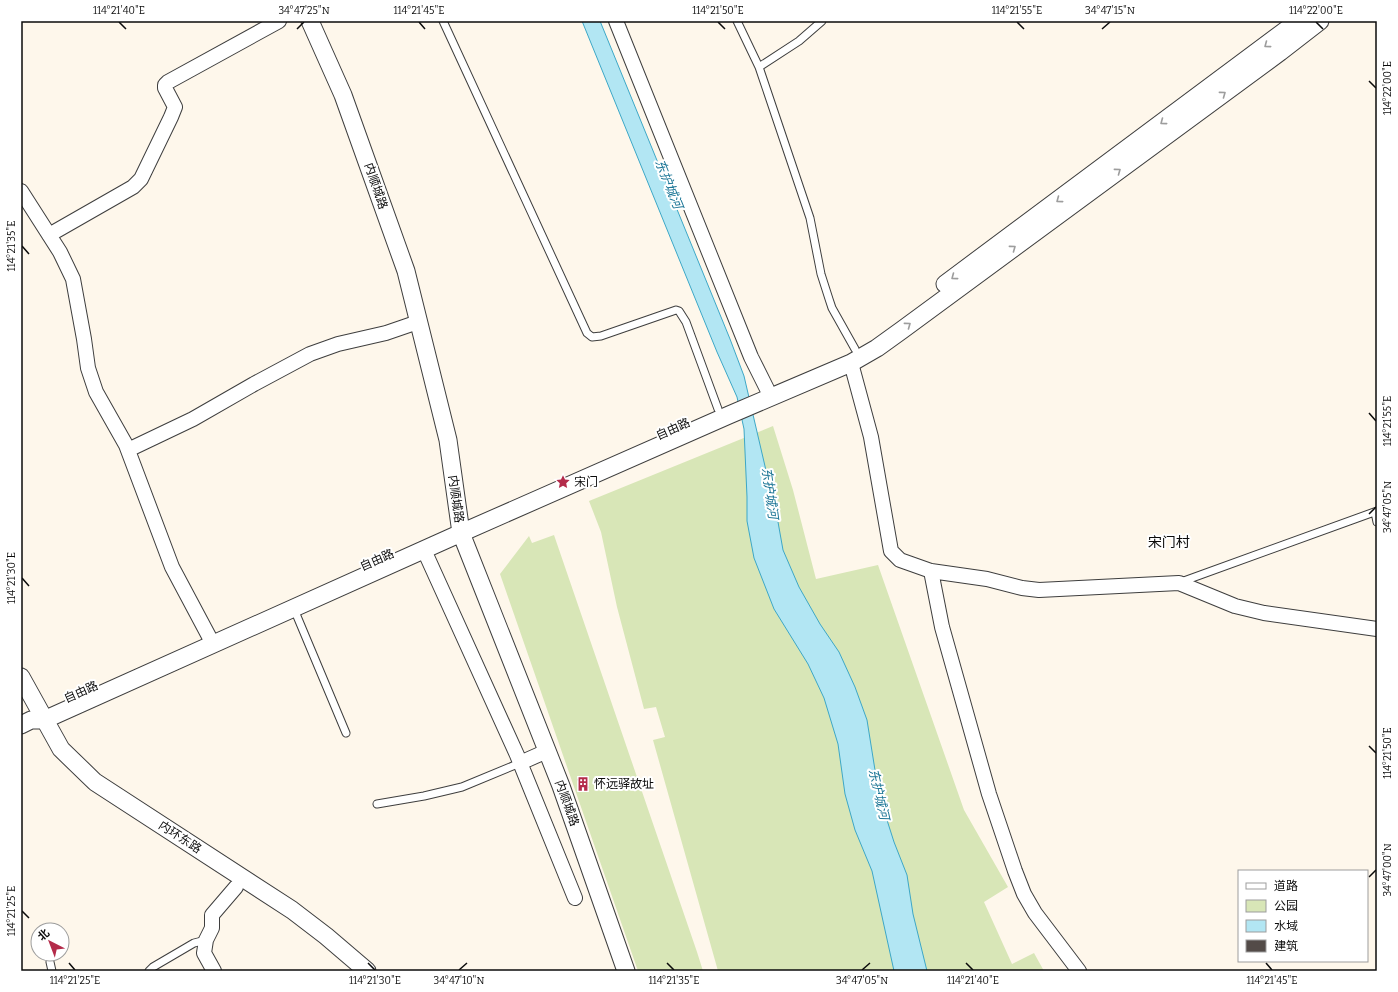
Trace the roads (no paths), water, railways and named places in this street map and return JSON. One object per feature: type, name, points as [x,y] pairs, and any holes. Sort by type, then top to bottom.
[{"type":"street","points":[[49,236],[114,199],[133,187],[141,179],[175,107],[165,88],[165,85],[168,82],[279,21]]},
{"type":"street","name":"内顺城路","points":[[310,21],[344,95],[406,271],[448,440],[460,528],[561,786],[626,971]]},
{"type":"street","points":[[616,21],[751,357],[763,394]]},
{"type":"street","points":[[853,356],[882,330],[1298,21]]},
{"type":"street","points":[[853,356],[877,348],[1274,57],[1320,21]]},
{"type":"street","points":[[21,191],[60,252],[73,279],[88,368],[96,392],[128,450],[172,567],[211,640]]},
{"type":"street","points":[[128,450],[193,419],[310,354],[338,344],[386,333],[418,322]]},
{"type":"street","points":[[853,356],[871,436],[891,551],[900,560],[931,571],[986,579],[1022,588],[1039,590],[1179,583],[1235,606],[1264,613],[1377,629]]},
{"type":"street","name":"自由路","points":[[34,719],[724,410],[853,356]]},
{"type":"street","name":"自由路","points":[[211,640],[294,608],[424,550],[460,528]]},
{"type":"street","points":[[424,550],[520,763],[576,898]]},
{"type":"street","points":[[931,571],[942,627],[989,794],[1015,871],[1024,894],[1035,913],[1078,971]]},
{"type":"street","name":"内环东路","points":[[21,677],[34,719],[52,755],[89,791],[286,919],[352,971]]},
{"type":"street","name":"内环东路","points":[[21,700],[34,719],[61,749],[96,782],[292,910],[326,936],[367,971]]},
{"type":"street","points":[[520,763],[547,751]]},
{"type":"street","points":[[214,971],[204,953],[206,940],[212,928],[212,915],[236,887]]},
{"type":"lane","points":[[443,21],[587,333],[592,337],[601,336],[676,310],[679,311],[686,322],[724,410]]},
{"type":"lane","points":[[737,21],[759,67],[810,218],[821,274],[829,299],[853,356]]},
{"type":"lane","points":[[759,67],[799,41],[822,21]]},
{"type":"lane","points":[[1179,583],[1376,511],[1377,522]]},
{"type":"lane","points":[[294,608],[346,733]]},
{"type":"lane","points":[[377,804],[424,796],[462,787],[520,763]]},
{"type":"lane","points":[[148,971],[194,943],[206,940]]},
{"type":"lane","points":[[50,962],[52,971]]},
{"type":"water","name":"东护城河","points":[[582,21],[600,21],[744,376],[778,522],[783,550],[799,587],[820,624],[839,652],[855,687],[867,720],[879,795],[894,842],[907,875],[913,914],[927,971],[894,971],[872,871],[855,830],[845,794],[838,744],[824,698],[808,664],[774,609],[754,558],[747,521],[744,429],[737,397],[717,352]]},
{"type":"place","name":"宋门","points":[[563,482]]},
{"type":"place","name":"怀远驿故址","points":[[583,784]]},
{"type":"district","name":"宋门村","points":[[1169,542]]}]
